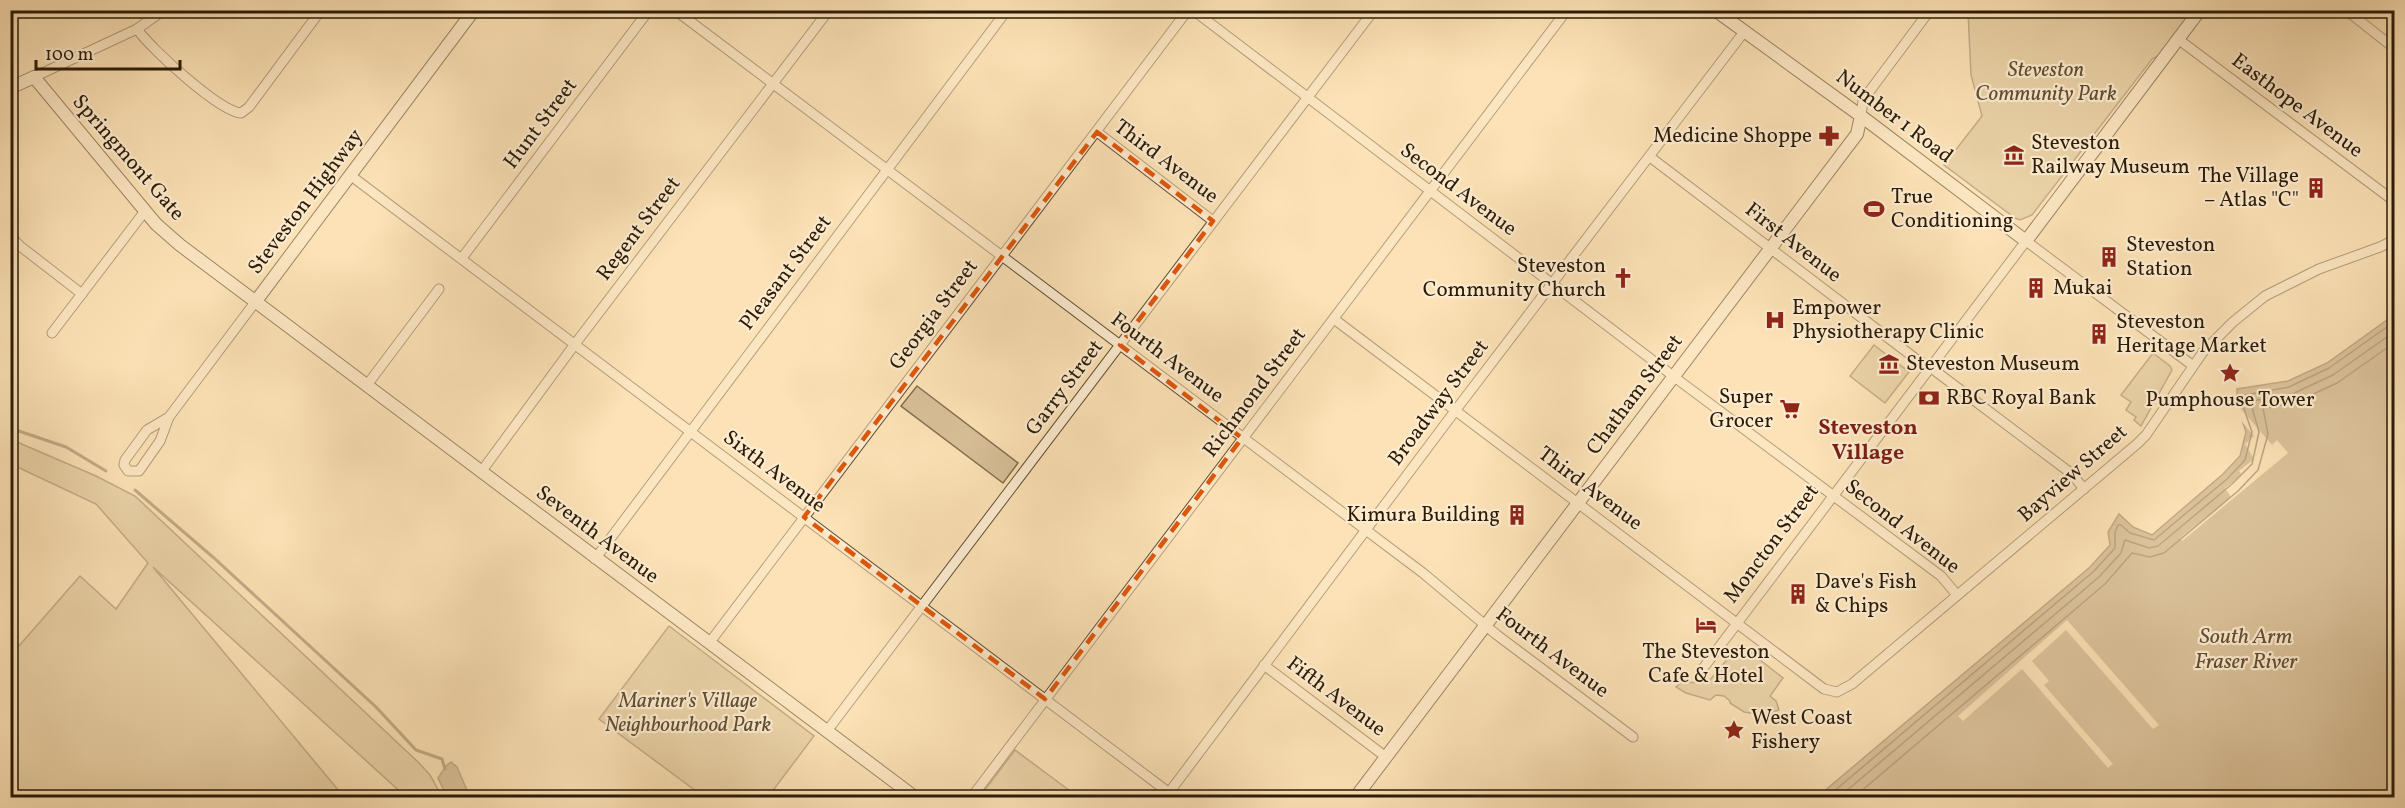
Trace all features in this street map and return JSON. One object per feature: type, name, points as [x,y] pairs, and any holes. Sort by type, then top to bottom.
[{"type":"street","points":[[10,87],[137,29],[164,10]]},
{"type":"street","points":[[137,29],[153,49],[216,100],[233,112],[241,113],[249,106],[321,10]]},
{"type":"street","name":"Steveston Highway","points":[[169,417],[147,430],[141,437],[124,460],[128,471],[139,471],[160,441],[169,417],[474,10]]},
{"type":"street","name":"Hunt Street","points":[[462,258],[649,10]]},
{"type":"street","name":"Fourth Avenue","points":[[675,10],[1423,573],[1485,625],[1633,737]]},
{"type":"street","name":"Regent Street","points":[[481,472],[574,344],[829,10]]},
{"type":"street","name":"Pleasant Street","points":[[595,559],[1007,10]]},
{"type":"street","name":"Georgia Street","points":[[710,642],[1188,10]]},
{"type":"street","name":"Second Avenue","points":[[1192,10],[1941,576],[1957,595]]},
{"type":"street","name":"Garry Street","points":[[827,730],[923,607],[1374,10]]},
{"type":"street","name":"Richmond Street","points":[[971,798],[1567,10]]},
{"type":"street","name":"Number 1 Road","points":[[1715,10],[1861,116],[2192,365]]},
{"type":"street","name":"Chatham Street","points":[[1355,798],[1857,134],[1863,100],[1930,10]]},
{"type":"street","name":"Moncton Street","points":[[1701,671],[2200,10]]},
{"type":"street","points":[[2346,10],[2394,48]]},
{"type":"street","name":"Broadway Street","points":[[1170,796],[1264,665],[1744,32]]},
{"type":"street","name":"Easthope Avenue","points":[[2178,39],[2394,201]]},
{"type":"street","name":"Springmont Gate","points":[[34,77],[145,211],[174,241],[256,302]]},
{"type":"street","name":"Third Avenue","points":[[1097,132],[1213,221]]},
{"type":"street","name":"First Avenue","points":[[1650,157],[2072,474],[2084,489]]},
{"type":"street","name":"Sixth Avenue","points":[[350,175],[690,430],[1170,796]]},
{"type":"street","points":[[52,333],[145,211]]},
{"type":"street","points":[[10,236],[81,294]]},
{"type":"street","name":"Bayview Street","points":[[1824,689],[1831,692],[1845,689],[2146,435],[2192,365],[2217,337],[2265,296],[2319,268],[2394,240]]},
{"type":"street","points":[[367,385],[439,290]]},
{"type":"street","name":"Seventh Avenue","points":[[256,302],[916,798]]},
{"type":"street","name":"Third Avenue","points":[[1334,319],[1824,689]]},
{"type":"street","name":"Fifth Avenue","points":[[1264,665],[1386,757]]},
{"type":"highlighted area","points":[[1097,132],[1213,221],[1120,345],[1242,438],[1045,699],[804,517]]},
{"type":"green space","name":"Steveston Community Park","points":[[1968,11],[2190,11],[2158,56],[2152,59],[2032,215],[2020,220],[1944,165],[1982,116],[1971,75]]},
{"type":"green space","points":[[1874,345],[1909,372],[1885,403],[1850,376]]},
{"type":"green space","points":[[2153,353],[2172,370],[2141,426],[2134,420],[2136,417],[2126,410],[2131,402],[2121,395]]},
{"type":"green space","points":[[917,386],[1018,463],[1003,483],[901,406]]},
{"type":"green space","points":[[10,439],[96,476],[135,496],[418,762],[430,775],[442,797],[406,797],[153,567],[344,797],[11,797],[11,655],[80,576],[116,609],[148,563],[96,504],[11,464]]},
{"type":"green space","name":"Mariner's Village Neighbourhood Park","points":[[669,626],[814,736],[768,797],[704,797],[599,719]]},
{"type":"green space","points":[[1740,644],[1783,678],[1770,696],[1776,701],[1779,710],[1763,715],[1744,712],[1724,696],[1716,695],[1710,700],[1686,693],[1676,687],[1682,682],[1705,683],[1710,680]]},
{"type":"green space","points":[[1015,750],[1074,794],[1072,797],[985,798],[981,795]]},
{"type":"water","name":"South Arm Fraser River","points":[[2394,315],[2394,797],[1816,798],[2090,567],[2110,545],[2108,532],[2119,514],[2133,527],[2152,535],[2223,474],[2240,456],[2246,432],[2237,406],[2237,389],[2288,381],[2327,363]]},
{"type":"water","points":[[451,762],[457,767],[470,797],[447,797],[438,778]]},
{"type":"pier","points":[[2234,401],[2272,445],[2277,440],[2288,453],[2182,541],[2180,538],[2231,497],[2225,488],[2242,475],[2239,471],[2254,459],[2245,444],[2254,436],[2237,416]]},
{"type":"pier","points":[[2067,620],[2159,725],[2153,729],[2066,630],[2032,661],[2049,681],[2044,685],[2113,764],[2108,768],[2022,669],[1963,721],[1958,716]]},
{"type":"waterway","points":[[10,428],[66,447],[106,471]]},
{"type":"waterway","points":[[135,490],[214,558],[376,707],[416,750],[442,759],[445,769]]},
{"type":"place","name":"Medicine Shoppe","points":[[1829,136]]},
{"type":"place","name":"Steveston Railway Museum","points":[[2014,155]]},
{"type":"place","name":"The Village – Atlas \"C\"","points":[[2316,188]]},
{"type":"place","name":"True Conditioning","points":[[1874,209]]},
{"type":"place","name":"Steveston Station","points":[[2109,257]]},
{"type":"place","name":"Steveston Community Church","points":[[1623,278]]},
{"type":"place","name":"Mukai","points":[[2036,288]]},
{"type":"place","name":"Empower Physiotherapy Clinic","points":[[1775,320]]},
{"type":"place","name":"Steveston Heritage Market","points":[[2099,334]]},
{"type":"place","name":"Steveston Museum","points":[[1889,364]]},
{"type":"place","name":"Pumphouse Tower","points":[[2230,373]]},
{"type":"place","name":"RBC Royal Bank","points":[[1929,398]]},
{"type":"place","name":"Super Grocer","points":[[1790,409]]},
{"type":"place","name":"Kimura Building","points":[[1517,515]]},
{"type":"place","name":"Dave's Fish & Chips","points":[[1798,594]]},
{"type":"place","name":"The Steveston Cafe & Hotel","points":[[1706,625]]},
{"type":"place","name":"West Coast Fishery","points":[[1734,730]]},
{"type":"district","name":"Steveston Village","points":[[1868,440]]}]
